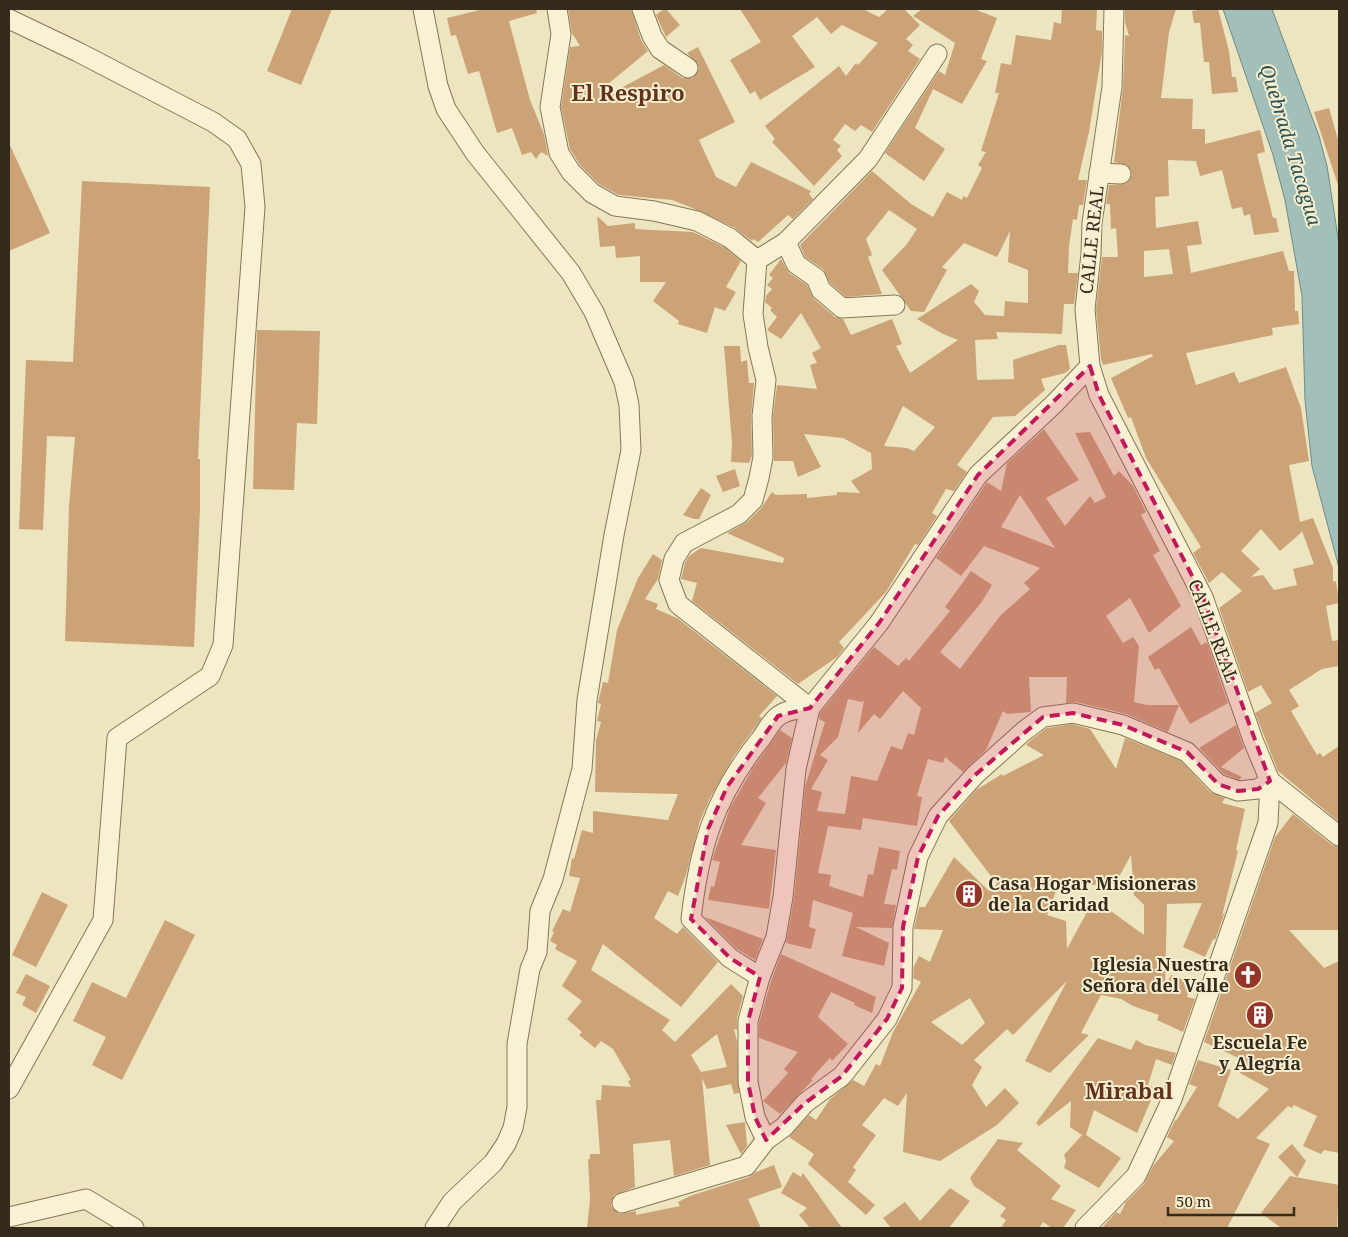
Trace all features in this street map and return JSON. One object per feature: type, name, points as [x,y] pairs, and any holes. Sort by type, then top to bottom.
[{"type":"street","points":[[423,9],[438,86],[446,109],[475,153],[570,273],[594,312],[624,382],[628,405],[631,450],[614,535],[587,700],[582,769],[553,879],[540,911],[537,952],[530,969],[520,1025],[517,1044],[517,1107],[513,1128],[506,1144],[492,1163],[452,1202],[435,1228]]},
{"type":"street","points":[[556,9],[560,34],[550,106],[559,152],[571,172],[592,193],[615,206],[654,211],[697,221],[730,238],[757,260]]},
{"type":"street","points":[[642,9],[652,36],[660,49],[688,68]]},
{"type":"street","name":"CALLE REAL","points":[[1085,1228],[1136,1176],[1172,1099],[1268,823],[1270,780],[1253,740],[1203,597],[1099,395],[1090,366],[1085,309],[1092,224],[1112,88],[1114,9]]},
{"type":"street","points":[[9,20],[78,52],[213,122],[237,139],[250,164],[255,207],[223,645],[210,676],[117,738],[103,920],[9,1089]]},
{"type":"street","points":[[757,260],[786,242],[868,159],[937,54]]},
{"type":"street","points":[[1099,173],[1121,174]]},
{"type":"street","points":[[786,242],[796,264],[816,278],[821,290],[842,308],[896,305]]},
{"type":"street","points":[[757,260],[753,314],[766,380],[762,416],[763,457],[760,478],[753,500],[739,514],[684,543],[674,559],[669,580],[678,604],[810,708]]},
{"type":"street","points":[[766,1140],[755,1117],[748,1082],[748,1021],[760,977],[776,937],[796,769],[810,708],[879,624],[978,475],[1054,404],[1090,366]]},
{"type":"street","points":[[760,977],[730,958],[691,919],[695,884],[708,829],[727,787],[744,760],[778,716],[794,710],[810,708]]},
{"type":"street","points":[[622,1203],[746,1166],[766,1140],[784,1127],[805,1102],[842,1076],[887,1019],[902,988],[903,927],[918,856],[938,816],[975,776],[1043,717],[1073,713],[1123,725],[1187,752],[1218,784],[1238,791],[1258,789],[1270,780],[1339,836]]},
{"type":"street","points":[[9,1217],[86,1199],[134,1228]]},
{"type":"highlighted area","points":[[1090,366],[1099,395],[1203,597],[1270,781],[1258,789],[1238,791],[1218,784],[1187,752],[1123,725],[1073,713],[1043,717],[975,775],[938,816],[918,857],[903,927],[902,988],[887,1019],[842,1076],[805,1103],[766,1140],[755,1117],[748,1082],[748,1021],[760,977],[730,958],[691,919],[708,829],[727,787],[778,716],[810,708],[842,673],[879,623],[978,475]]},
{"type":"water","name":"Quebrada Tacagua","points":[[1223,9],[1272,9],[1319,136],[1327,166],[1339,244],[1339,568],[1312,466],[1305,400],[1302,296],[1285,200],[1273,155]]},
{"type":"building","points":[[292,9],[332,9],[301,85],[267,71]]},
{"type":"building","points":[[484,9],[536,9],[537,13],[509,21],[530,100],[544,134],[548,156],[541,152],[536,159],[531,152],[522,155],[512,128],[497,133],[479,71],[468,74],[456,35],[451,36],[447,18]]},
{"type":"building","points":[[568,9],[631,9],[641,40],[648,51],[602,89],[606,96],[664,65],[682,78],[693,78],[699,69],[698,64],[687,53],[698,47],[735,122],[699,140],[716,177],[736,187],[751,162],[811,191],[809,194],[813,199],[793,219],[788,215],[758,242],[753,239],[752,241],[735,228],[672,200],[619,195],[599,184],[580,165],[570,149],[561,107],[570,47],[580,46],[572,33]]},
{"type":"building","points":[[664,9],[680,25],[666,37],[656,15]]},
{"type":"building","points":[[740,9],[863,9],[879,17],[888,9],[904,9],[920,25],[906,39],[913,45],[908,51],[920,59],[872,132],[861,125],[855,131],[845,124],[833,140],[841,146],[837,150],[842,156],[814,186],[772,142],[775,139],[765,126],[839,66],[846,76],[856,63],[858,65],[878,43],[842,25],[831,34],[817,17],[792,36],[815,67],[760,100],[755,91],[750,94],[730,60],[761,42]]},
{"type":"building","points":[[922,9],[974,9],[997,18],[981,59],[987,61],[962,104],[933,89],[915,128],[945,149],[924,181],[885,153],[939,71],[945,75],[955,43],[913,16]]},
{"type":"building","points":[[1062,9],[1097,9],[1096,30],[1102,31],[1102,51],[1089,132],[1078,180],[1087,180],[1083,205],[1079,205],[1077,220],[1073,219],[1069,246],[1068,273],[1078,273],[1074,304],[1064,304],[1062,334],[996,332],[998,339],[975,340],[977,380],[1014,379],[1013,360],[1059,345],[1066,345],[1070,369],[1065,373],[1041,379],[1045,390],[1015,416],[993,417],[957,465],[967,472],[954,491],[946,489],[932,513],[937,516],[918,545],[915,544],[886,592],[839,642],[844,648],[837,657],[798,684],[692,601],[697,583],[681,579],[689,556],[701,548],[783,563],[784,558],[727,533],[747,522],[761,508],[772,492],[776,495],[807,494],[807,498],[837,495],[837,492],[860,493],[851,481],[872,469],[871,453],[843,438],[804,434],[821,467],[798,477],[793,461],[774,461],[773,416],[777,385],[817,389],[810,365],[817,363],[812,353],[821,348],[801,313],[781,339],[767,330],[777,317],[770,310],[772,308],[765,302],[766,296],[772,289],[767,285],[773,278],[769,275],[781,259],[789,273],[807,285],[814,299],[835,317],[843,319],[851,335],[892,319],[902,344],[896,346],[910,373],[958,340],[917,319],[971,284],[979,291],[974,302],[985,315],[1004,316],[1005,301],[1028,303],[1028,270],[1008,262],[1010,231],[997,257],[964,243],[942,267],[947,270],[924,312],[911,311],[882,270],[907,244],[917,229],[889,210],[866,239],[872,255],[868,257],[882,294],[846,297],[830,283],[823,269],[805,257],[800,245],[872,171],[911,204],[933,217],[947,192],[962,200],[963,196],[967,198],[982,168],[978,165],[986,152],[981,151],[999,93],[995,93],[1001,63],[1011,65],[1016,35],[1051,40],[1054,22],[1061,24]],"holes":[[[903,406],[935,427],[914,451],[907,448],[884,446]]]},
{"type":"building","points":[[1125,9],[1176,9],[1169,32],[1161,98],[1193,99],[1192,129],[1205,129],[1205,144],[1260,130],[1265,152],[1257,154],[1273,218],[1276,218],[1279,232],[1254,235],[1250,214],[1244,216],[1242,207],[1232,209],[1222,170],[1200,176],[1196,161],[1168,160],[1169,196],[1155,197],[1156,228],[1198,221],[1202,244],[1187,246],[1191,273],[1283,251],[1289,271],[1294,271],[1295,311],[1298,311],[1299,324],[1272,328],[1273,335],[1186,353],[1196,385],[1234,372],[1239,383],[1286,367],[1301,408],[1309,461],[1289,465],[1300,522],[1313,518],[1333,568],[1333,582],[1336,581],[1339,603],[1326,606],[1332,641],[1339,640],[1339,666],[1322,669],[1289,690],[1299,706],[1291,711],[1317,755],[1320,753],[1323,757],[1339,746],[1339,822],[1278,771],[1255,713],[1272,703],[1261,685],[1248,692],[1219,608],[1242,591],[1222,572],[1209,583],[1193,553],[1201,547],[1146,458],[1131,417],[1128,418],[1111,378],[1153,356],[1152,354],[1103,365],[1101,359],[1096,309],[1102,257],[1118,257],[1116,228],[1111,229],[1110,204],[1106,204],[1109,185],[1126,184],[1132,175],[1127,165],[1114,162],[1123,87],[1125,35],[1129,36],[1125,22]],"holes":[[[1169,249],[1173,274],[1144,277],[1144,251]],[[1301,528],[1314,564],[1293,569],[1297,585],[1274,590],[1263,575],[1251,577],[1260,569],[1241,551],[1261,529],[1280,551],[1302,532]]]},
{"type":"building","points":[[1218,9],[1229,51],[1232,77],[1236,77],[1238,92],[1212,94],[1209,62],[1204,62],[1200,23],[1194,23],[1192,11]]},
{"type":"building","points":[[1329,108],[1339,143],[1338,185],[1314,112]]},
{"type":"building","points":[[9,143],[50,233],[9,251]]},
{"type":"building","points":[[82,181],[210,187],[198,459],[200,459],[200,508],[194,647],[65,641],[69,506],[75,437],[47,436],[43,530],[19,529],[26,360],[73,362]]},
{"type":"building","points":[[597,216],[608,226],[635,223],[635,229],[693,232],[724,247],[741,261],[726,287],[736,292],[725,311],[715,307],[707,333],[678,324],[679,321],[653,301],[666,282],[640,282],[640,256],[616,258],[615,246],[600,247]]},
{"type":"building","points":[[257,330],[320,331],[317,424],[297,423],[294,490],[253,489]]},
{"type":"building","points":[[724,346],[740,346],[741,362],[747,360],[749,383],[754,383],[751,416],[752,456],[749,463],[731,462],[732,443]]},
{"type":"building","points":[[1044,429],[1079,480],[1046,498],[1065,526],[1090,496],[1095,503],[1106,497],[1075,433],[1090,432],[1114,476],[1119,471],[1133,486],[1146,512],[1141,515],[1160,551],[1153,555],[1181,606],[1149,633],[1130,598],[1106,616],[1123,643],[1133,637],[1139,646],[1134,702],[1147,705],[1179,705],[1168,732],[1126,714],[1076,702],[1066,703],[1067,677],[1029,677],[1031,712],[1007,714],[1003,711],[986,750],[963,772],[945,757],[943,763],[928,759],[917,796],[922,797],[917,826],[863,818],[861,830],[828,826],[818,873],[831,875],[829,886],[863,897],[868,874],[873,875],[879,847],[900,851],[897,870],[892,869],[884,904],[896,905],[892,928],[856,927],[889,943],[884,966],[842,956],[853,913],[813,900],[809,927],[816,929],[811,949],[786,943],[794,898],[805,787],[825,722],[819,719],[820,713],[874,647],[898,666],[906,658],[909,661],[950,611],[945,607],[971,571],[992,585],[981,603],[940,652],[960,669],[1000,616],[1030,589],[1024,583],[1040,568],[984,546],[961,576],[936,558],[987,482],[1001,491],[1007,463]],"holes":[[[1020,495],[1055,548],[1001,527]],[[903,691],[921,708],[914,735],[908,733],[902,750],[891,746],[877,781],[851,776],[845,814],[817,811],[822,792],[811,789],[828,760],[820,755],[838,737],[848,699],[862,702],[864,700],[858,733],[874,714],[880,719]]]},
{"type":"building","points":[[735,469],[740,486],[723,492],[716,476]]},
{"type":"building","points":[[701,488],[711,495],[699,519],[683,515]]},
{"type":"building","points":[[653,554],[662,560],[658,579],[645,599],[658,604],[656,609],[677,618],[777,696],[759,716],[762,718],[734,756],[710,798],[700,821],[686,875],[678,896],[668,891],[654,918],[677,934],[683,927],[718,962],[681,1007],[603,944],[591,970],[670,1020],[662,1030],[675,1042],[731,984],[743,996],[737,1018],[737,1030],[734,1029],[737,1041],[739,1093],[734,1094],[731,1084],[707,1089],[702,1078],[710,1165],[674,1176],[670,1140],[633,1144],[635,1187],[614,1195],[611,1206],[619,1214],[636,1211],[636,1215],[680,1206],[678,1202],[690,1196],[749,1177],[774,1165],[782,1187],[748,1199],[761,1228],[587,1228],[590,1199],[588,1159],[590,1159],[590,1154],[600,1154],[596,1100],[601,1100],[602,1085],[631,1087],[628,1081],[631,1080],[613,1049],[601,1041],[595,1048],[579,1035],[582,1032],[567,1019],[582,1001],[562,986],[577,961],[555,949],[557,945],[550,941],[554,932],[552,931],[563,909],[570,912],[580,878],[569,876],[572,858],[574,859],[582,830],[593,833],[593,811],[668,820],[678,794],[595,792],[596,740],[601,722],[597,721],[601,704],[598,703],[603,682],[608,683],[617,630],[638,578]],"holes":[[[717,1034],[727,1067],[701,1072],[691,1055]]]},
{"type":"building","points":[[1191,627],[1201,645],[1207,642],[1228,703],[1190,724],[1159,668],[1155,670],[1148,657]]},
{"type":"building","points":[[1072,724],[1090,729],[1116,769],[1125,738],[1181,761],[1210,792],[1225,798],[1222,803],[1245,809],[1236,850],[1238,851],[1222,916],[1225,912],[1215,940],[1213,939],[1205,957],[1183,947],[1202,903],[1167,904],[1165,987],[1171,975],[1192,983],[1187,997],[1195,999],[1183,1032],[1157,1020],[1159,1015],[1133,1006],[1121,999],[1101,995],[1081,1033],[1089,1035],[1050,1073],[1025,1061],[1067,981],[1013,1035],[1007,1029],[974,1060],[982,1067],[972,1085],[986,1107],[1005,1088],[1019,1103],[997,1125],[940,1161],[903,1152],[907,1093],[898,1106],[884,1098],[862,1125],[876,1135],[853,1167],[856,1170],[848,1182],[875,1205],[866,1215],[808,1164],[814,1154],[789,1137],[809,1115],[816,1120],[830,1099],[853,1080],[864,1086],[876,1064],[880,1066],[893,1032],[921,982],[913,978],[914,966],[919,956],[930,962],[943,930],[914,929],[919,907],[925,907],[954,857],[989,891],[997,884],[949,821],[976,790],[1002,774],[1003,776],[1044,755],[1026,745],[1047,728]],"holes":[[[1131,855],[1134,895],[1144,905],[1144,935],[1094,899],[1067,949],[1066,921],[1047,915],[1056,891],[1066,890],[1065,886],[1115,884]],[[970,998],[985,1023],[962,1045],[931,1022]]]},
{"type":"building","points":[[1236,725],[1244,748],[1221,767],[1242,777],[1239,780],[1224,774],[1199,748]]},
{"type":"building","points":[[780,730],[792,738],[786,763],[758,798],[766,803],[741,845],[776,850],[769,909],[708,900],[711,886],[714,887],[720,862],[712,860],[730,808],[753,768]]},
{"type":"building","points":[[1293,814],[1332,845],[1339,847],[1338,930],[1289,930],[1324,968],[1339,961],[1339,1153],[1324,1150],[1321,1154],[1303,1146],[1317,1116],[1294,1105],[1292,1108],[1288,1106],[1256,1138],[1270,1144],[1227,1228],[1102,1228],[1116,1212],[1120,1214],[1126,1202],[1144,1184],[1153,1166],[1174,1141],[1167,1137],[1175,1120],[1197,1087],[1189,1084],[1198,1060],[1231,1070],[1218,1106],[1238,1119],[1269,1089],[1240,1073],[1245,1061],[1204,1042],[1275,837]]},
{"type":"building","points":[[42,892],[68,905],[36,967],[12,955]]},
{"type":"building","points":[[705,917],[763,939],[755,960],[737,949]]},
{"type":"building","points":[[165,920],[195,935],[122,1080],[92,1065],[106,1037],[73,1021],[92,982],[126,998]]},
{"type":"building","points":[[781,954],[876,997],[872,1013],[831,992],[818,1017],[848,1044],[832,1061],[830,1058],[811,1079],[813,1080],[780,1114],[763,1101],[788,1073],[784,1069],[798,1052],[759,1038],[759,1023]]},
{"type":"building","points":[[26,974],[50,986],[36,1013],[22,1005],[26,997],[16,993]]},
{"type":"building","points":[[1098,1038],[1131,1050],[1136,1040],[1145,1045],[1176,1053],[1172,1065],[1156,1059],[1148,1085],[1156,1088],[1137,1133],[1094,1110],[1086,1135],[1121,1158],[1099,1188],[1064,1168],[1066,1161],[1064,1155],[1082,1135],[1070,1127],[1071,1101],[1039,1126],[1036,1123]]},
{"type":"building","points":[[745,1122],[747,1146],[741,1154],[726,1125]]},
{"type":"building","points":[[998,1139],[1023,1143],[1017,1150],[1061,1186],[1051,1199],[1076,1210],[1063,1228],[1052,1228],[1043,1222],[1039,1228],[1001,1228],[1006,1220],[1000,1216],[1006,1208],[974,1186],[970,1178]]},
{"type":"building","points":[[1292,1144],[1306,1161],[1297,1177],[1278,1157]]},
{"type":"building","points":[[793,1172],[801,1177],[803,1173],[842,1228],[810,1228],[799,1215],[807,1208],[781,1193]]},
{"type":"building","points":[[1290,1176],[1339,1185],[1337,1228],[1281,1228],[1261,1213]]},
{"type":"building","points":[[950,1188],[970,1201],[949,1228],[891,1228],[883,1218],[905,1202],[920,1221]]},
{"type":"place","name":"Casa Hogar Misioneras de la Caridad","points":[[969,894]]},
{"type":"place","name":"Iglesia Nuestra Señora del Valle","points":[[1248,975]]},
{"type":"place","name":"Escuela Fe y Alegría","points":[[1260,1015]]},
{"type":"district","name":"El Respiro","points":[[628,93]]},
{"type":"district","name":"Mirabal","points":[[1129,1091]]}]
